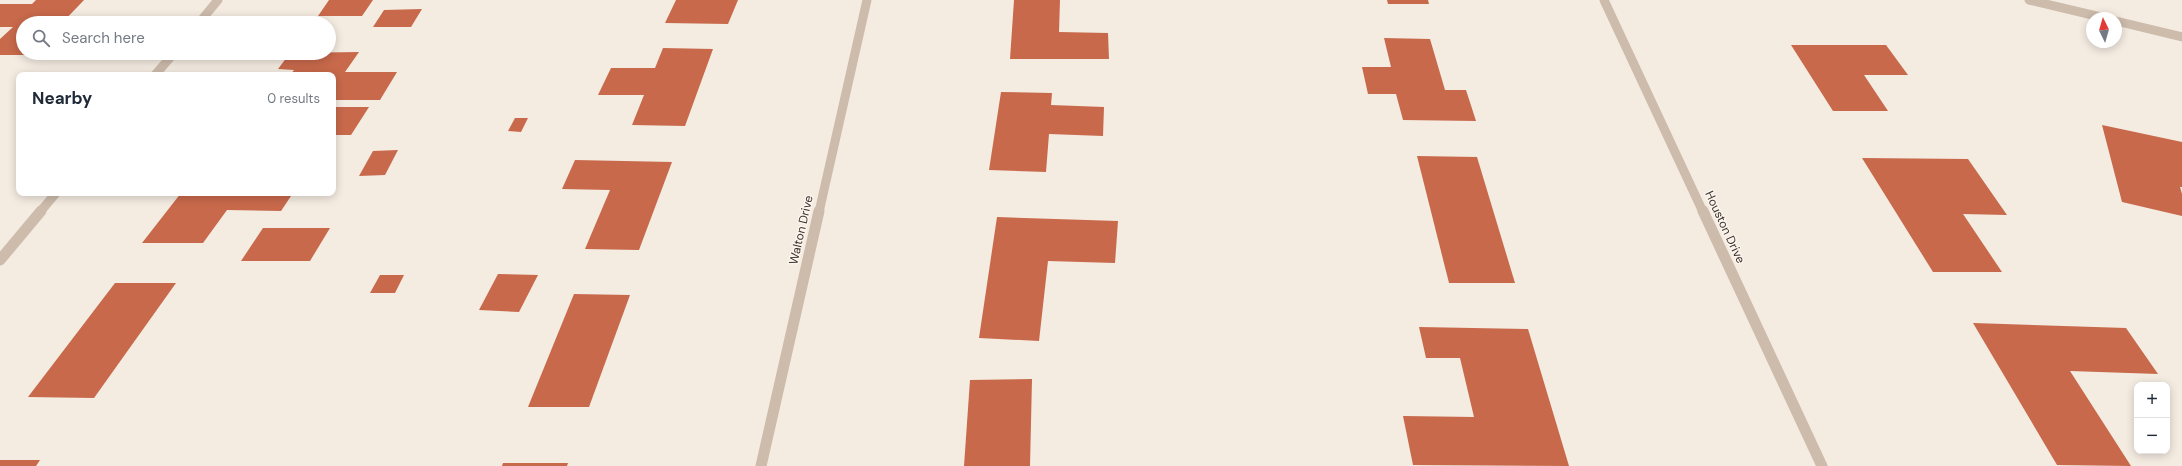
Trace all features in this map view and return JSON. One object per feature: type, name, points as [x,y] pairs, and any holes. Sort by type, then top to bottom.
[{"type":"street","points":[[205,16],[218,0]]},
{"type":"street","name":"Walton Drive","points":[[761,466],[867,0]]},
{"type":"street","name":"Houston Drive","points":[[1604,0],[1822,466]]},
{"type":"street","points":[[2029,0],[2086,14]]},
{"type":"street","points":[[2122,23],[2182,38]]},
{"type":"street","points":[[158,72],[168,60]]},
{"type":"street","points":[[0,260],[53,196]]},
{"type":"building","points":[[36,0],[84,0],[69,16],[16,16],[16,55],[0,55],[0,39],[13,27],[0,27],[0,4],[32,4]]},
{"type":"building","points":[[329,0],[373,0],[362,16],[318,16]]},
{"type":"building","points":[[676,0],[738,0],[728,24],[665,23]]},
{"type":"building","points":[[1014,0],[1060,0],[1059,32],[1108,33],[1109,59],[1010,59]]},
{"type":"building","points":[[1387,0],[1428,0],[1429,4],[1388,4]]},
{"type":"building","points":[[422,9],[411,27],[373,27],[384,10]]},
{"type":"building","points":[[1384,38],[1430,39],[1445,90],[1466,90],[1476,121],[1403,120],[1396,94],[1368,94],[1362,67],[1391,67]]},
{"type":"building","points":[[1791,45],[1886,45],[1908,75],[1864,75],[1888,111],[1833,111]]},
{"type":"building","points":[[663,48],[713,49],[685,126],[632,125],[644,95],[598,95],[611,68],[655,68]]},
{"type":"building","points":[[336,52],[359,52],[345,72],[397,72],[380,100],[336,100],[336,72],[292,72],[294,70],[278,69],[285,60],[336,60]]},
{"type":"building","points":[[1001,92],[1052,93],[1051,105],[1104,107],[1103,136],[1049,134],[1046,172],[989,170]]},
{"type":"building","points":[[336,107],[369,107],[351,135],[336,135]]},
{"type":"building","points":[[515,118],[528,118],[521,132],[508,131]]},
{"type":"building","points":[[2102,125],[2182,142],[2182,187],[2180,187],[2182,194],[2182,216],[2122,202]]},
{"type":"building","points":[[398,150],[385,175],[359,176],[373,151]]},
{"type":"building","points":[[1417,156],[1477,157],[1515,283],[1449,283]]},
{"type":"building","points":[[1862,158],[1968,159],[2007,215],[1963,214],[2002,272],[1933,272]]},
{"type":"building","points":[[575,160],[672,162],[639,250],[585,249],[610,190],[562,189]]},
{"type":"building","points":[[179,196],[291,196],[281,211],[227,210],[203,243],[142,243]]},
{"type":"building","points":[[997,217],[1118,221],[1115,263],[1048,261],[1039,341],[979,338]]},
{"type":"building","points":[[263,228],[330,228],[310,261],[241,261]]},
{"type":"building","points":[[498,274],[538,275],[519,312],[479,310]]},
{"type":"building","points":[[380,275],[404,275],[395,293],[370,293]]},
{"type":"building","points":[[115,283],[176,283],[94,398],[28,397]]},
{"type":"building","points":[[574,294],[630,295],[589,407],[528,407]]},
{"type":"building","points":[[1973,323],[2126,328],[2158,374],[2070,371],[2131,466],[2057,465]]},
{"type":"building","points":[[1419,327],[1528,329],[1569,466],[1413,465],[1403,416],[1474,417],[1460,358],[1426,358]]},
{"type":"building","points":[[1032,379],[1030,466],[964,466],[970,380]]},
{"type":"building","points":[[0,460],[40,460],[36,466],[0,466]]},
{"type":"building","points":[[503,463],[568,463],[567,466],[502,466]]}]
